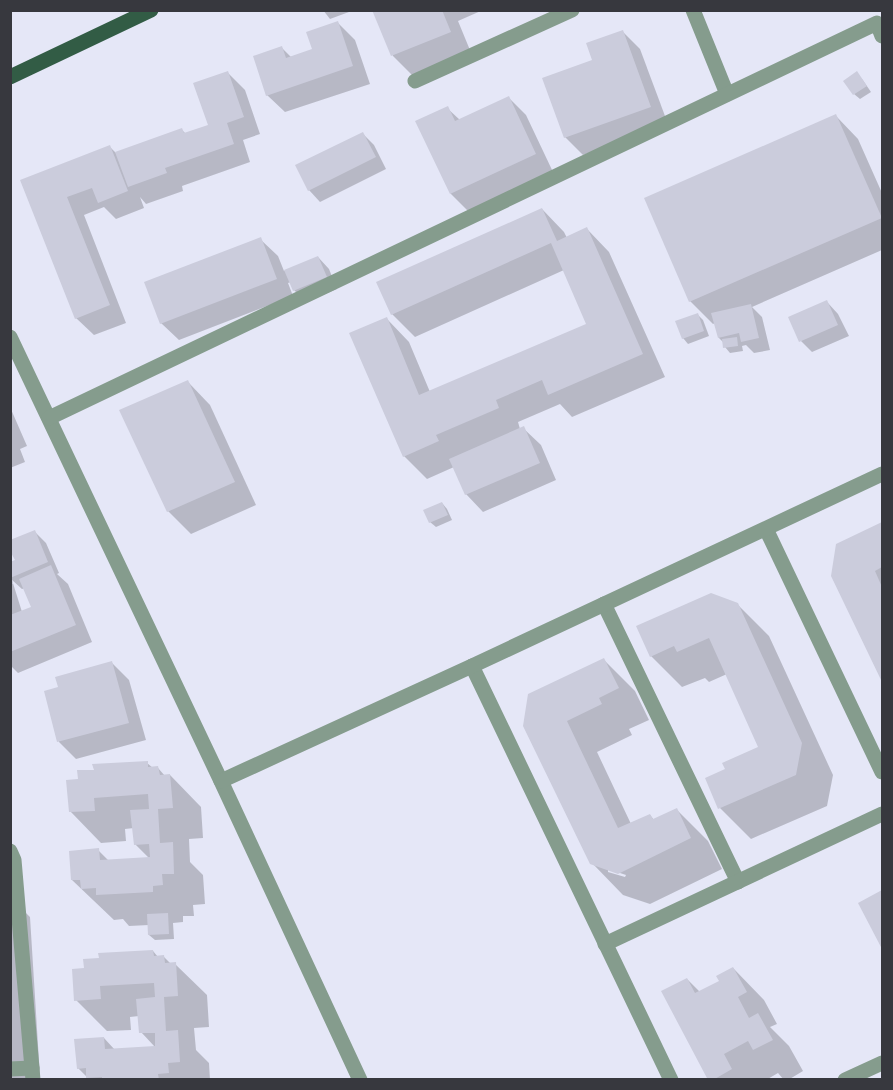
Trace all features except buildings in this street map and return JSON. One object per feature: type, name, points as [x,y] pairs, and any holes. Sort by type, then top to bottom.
[{"type":"main road","points":[[10,77],[151,10]]},
{"type":"street","points":[[415,81],[572,10]]},
{"type":"street","points":[[693,10],[727,94]]},
{"type":"street","points":[[49,418],[877,23],[882,36]]},
{"type":"street","points":[[10,337],[221,780],[360,1080]]},
{"type":"street","points":[[221,780],[472,666],[882,474]]},
{"type":"street","points":[[766,529],[882,772]]},
{"type":"street","points":[[604,604],[738,882]]},
{"type":"street","points":[[472,666],[671,1080]]},
{"type":"street","points":[[605,944],[882,814]]},
{"type":"street","points":[[10,851],[14,860],[32,1074],[10,1068]]},
{"type":"street","points":[[845,1080],[882,1063]]}]
